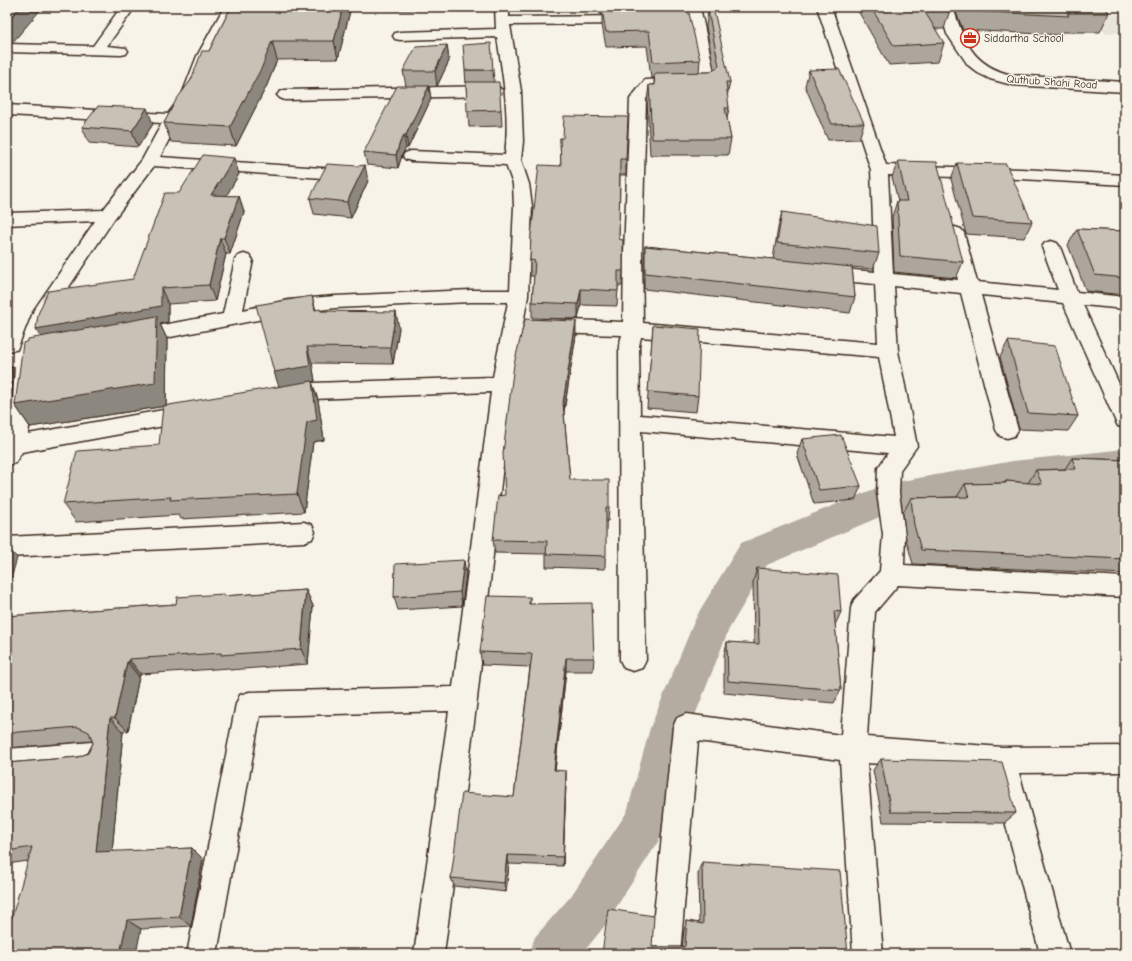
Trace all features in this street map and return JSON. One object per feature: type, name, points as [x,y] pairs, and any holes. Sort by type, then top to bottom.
[{"type":"street","points":[[97,50],[128,7]]},
{"type":"street","points":[[211,410],[10,449],[23,400],[26,356],[44,310],[108,215],[149,161],[172,119],[188,98],[204,56],[231,7]]},
{"type":"street","points":[[824,7],[879,170],[888,351],[906,446]]},
{"type":"street","name":"Quthub Shahi Road","points":[[946,7],[954,34],[973,62],[983,70],[995,76],[1012,80],[1125,87]]},
{"type":"street","points":[[633,660],[630,346],[641,254],[638,99],[650,82],[708,81],[689,15]]},
{"type":"street","points":[[400,36],[503,21],[648,20]]},
{"type":"street","points":[[428,954],[464,699],[502,384],[519,296],[523,206],[521,184],[513,160],[515,141],[513,91],[503,21]]},
{"type":"street","points":[[7,48],[121,51]]},
{"type":"street","points":[[285,95],[513,91]]},
{"type":"street","points":[[7,110],[172,119]]},
{"type":"street","points":[[411,156],[513,160]]},
{"type":"street","points":[[149,161],[361,176]]},
{"type":"street","points":[[879,170],[941,180],[1021,174],[1125,180]]},
{"type":"street","points":[[7,219],[108,215]]},
{"type":"street","points":[[951,218],[1007,430]]},
{"type":"street","points":[[1051,247],[1070,297],[1125,420]]},
{"type":"street","points":[[231,319],[244,260]]},
{"type":"street","points":[[805,271],[1125,303]]},
{"type":"street","points":[[117,340],[288,307],[335,302],[471,296],[519,296]]},
{"type":"street","points":[[514,325],[633,329],[888,351]]},
{"type":"street","points":[[7,360],[64,350]]},
{"type":"street","points":[[266,400],[313,391],[502,384]]},
{"type":"street","points":[[631,422],[906,446]]},
{"type":"street","points":[[868,954],[853,749],[863,608],[892,575],[894,534],[888,493],[888,468],[906,446]]},
{"type":"street","points":[[7,547],[304,532]]},
{"type":"street","points":[[892,575],[1125,587]]},
{"type":"street","points":[[202,954],[249,704],[464,699]]},
{"type":"street","points":[[665,954],[686,727],[853,749],[1002,760],[1125,759]]},
{"type":"street","points":[[7,762],[92,755]]},
{"type":"street","points":[[1002,760],[1055,954]]},
{"type":"shaded area","points":[[1093,14],[1125,14],[1125,33],[1105,33]]},
{"type":"building","points":[[7,7],[20,7],[7,22]]},
{"type":"building","points":[[231,7],[343,7],[334,41],[272,41],[262,67],[230,127],[164,123],[176,100],[191,80],[202,51],[209,51]]},
{"type":"building","points":[[871,7],[949,7],[950,10],[923,9],[944,43],[894,46]]},
{"type":"building","points":[[967,7],[1105,7],[1109,13],[1067,13],[1069,16],[969,11]]},
{"type":"building","points":[[688,9],[700,60],[653,62],[649,31],[606,32],[602,10]]},
{"type":"building","points":[[708,11],[714,11],[730,82],[726,82],[729,108],[725,108],[731,139],[652,139],[649,85],[655,85],[654,75],[656,73],[710,72],[719,66]]},
{"type":"building","points":[[491,43],[493,70],[465,70],[463,45]]},
{"type":"building","points":[[447,45],[435,71],[403,71],[416,47]]},
{"type":"building","points":[[839,69],[864,123],[832,124],[809,70]]},
{"type":"building","points":[[466,82],[499,82],[501,110],[467,111]]},
{"type":"building","points":[[397,86],[429,86],[406,135],[404,135],[400,142],[396,155],[364,152]]},
{"type":"building","points":[[98,106],[147,108],[132,131],[82,127]]},
{"type":"building","points":[[564,116],[628,117],[626,159],[620,159],[619,239],[623,240],[623,271],[618,271],[618,291],[581,289],[578,304],[532,302],[535,261],[530,260],[531,235],[539,165],[561,166],[560,138],[563,138]]},
{"type":"building","points":[[203,155],[234,158],[211,195],[239,196],[224,238],[220,238],[209,285],[161,288],[161,306],[36,329],[38,314],[48,291],[133,279],[165,193],[179,193]]},
{"type":"building","points":[[898,161],[937,162],[963,262],[900,256],[897,201],[907,201]]},
{"type":"building","points":[[957,163],[1006,164],[1032,222],[972,218]]},
{"type":"building","points":[[327,164],[365,165],[347,202],[310,198]]},
{"type":"building","points":[[782,212],[877,226],[879,253],[777,243]]},
{"type":"building","points":[[1077,229],[1125,231],[1125,278],[1095,275]]},
{"type":"building","points":[[645,246],[852,267],[855,297],[645,273]]},
{"type":"building","points":[[312,296],[315,310],[396,312],[390,348],[307,347],[310,366],[274,372],[256,305]]},
{"type":"building","points":[[157,316],[155,383],[15,405],[23,343],[28,341],[28,339]]},
{"type":"building","points":[[525,319],[576,321],[563,403],[570,480],[609,480],[609,508],[606,508],[606,556],[546,554],[547,541],[493,540],[498,496],[505,495],[503,453],[514,364]]},
{"type":"building","points":[[653,325],[700,329],[698,396],[648,392]]},
{"type":"building","points":[[1008,341],[1055,346],[1078,416],[1028,413]]},
{"type":"building","points":[[312,381],[317,420],[307,422],[297,494],[170,500],[171,497],[63,504],[77,451],[159,445],[163,406]]},
{"type":"building","points":[[841,435],[861,486],[819,490],[802,439]]},
{"type":"building","points":[[1072,458],[1125,460],[1125,559],[921,550],[914,525],[911,498],[969,497],[965,484],[1006,483],[1006,481],[1042,484],[1036,470],[1076,469]]},
{"type":"building","points":[[464,560],[460,592],[394,597],[395,564]]},
{"type":"building","points":[[757,568],[838,575],[841,612],[834,611],[841,690],[728,681],[727,642],[759,644]]},
{"type":"building","points":[[306,590],[301,649],[221,655],[221,653],[129,659],[129,662],[127,662],[115,718],[110,718],[96,852],[192,848],[179,917],[127,920],[120,954],[7,954],[7,934],[32,847],[7,851],[7,763],[78,757],[88,753],[93,743],[89,732],[78,727],[7,733],[7,616],[176,604],[177,597],[224,594],[223,596]]},
{"type":"building","points":[[487,596],[530,597],[529,604],[592,603],[594,658],[566,658],[554,770],[566,771],[563,857],[507,855],[504,883],[451,878],[462,793],[514,797],[532,654],[480,652]]},
{"type":"building","points":[[881,759],[1002,762],[1016,813],[891,812]]},
{"type":"building","points":[[702,862],[840,871],[848,954],[602,954],[608,909],[654,916],[652,947],[684,947],[687,921],[703,924]]},
{"type":"waterway","points":[[552,954],[587,912],[646,822],[670,728],[713,622],[754,554],[891,497],[1013,474],[1125,462]]},
{"type":"place","name":"Siddartha School","points":[[970,38]]}]
